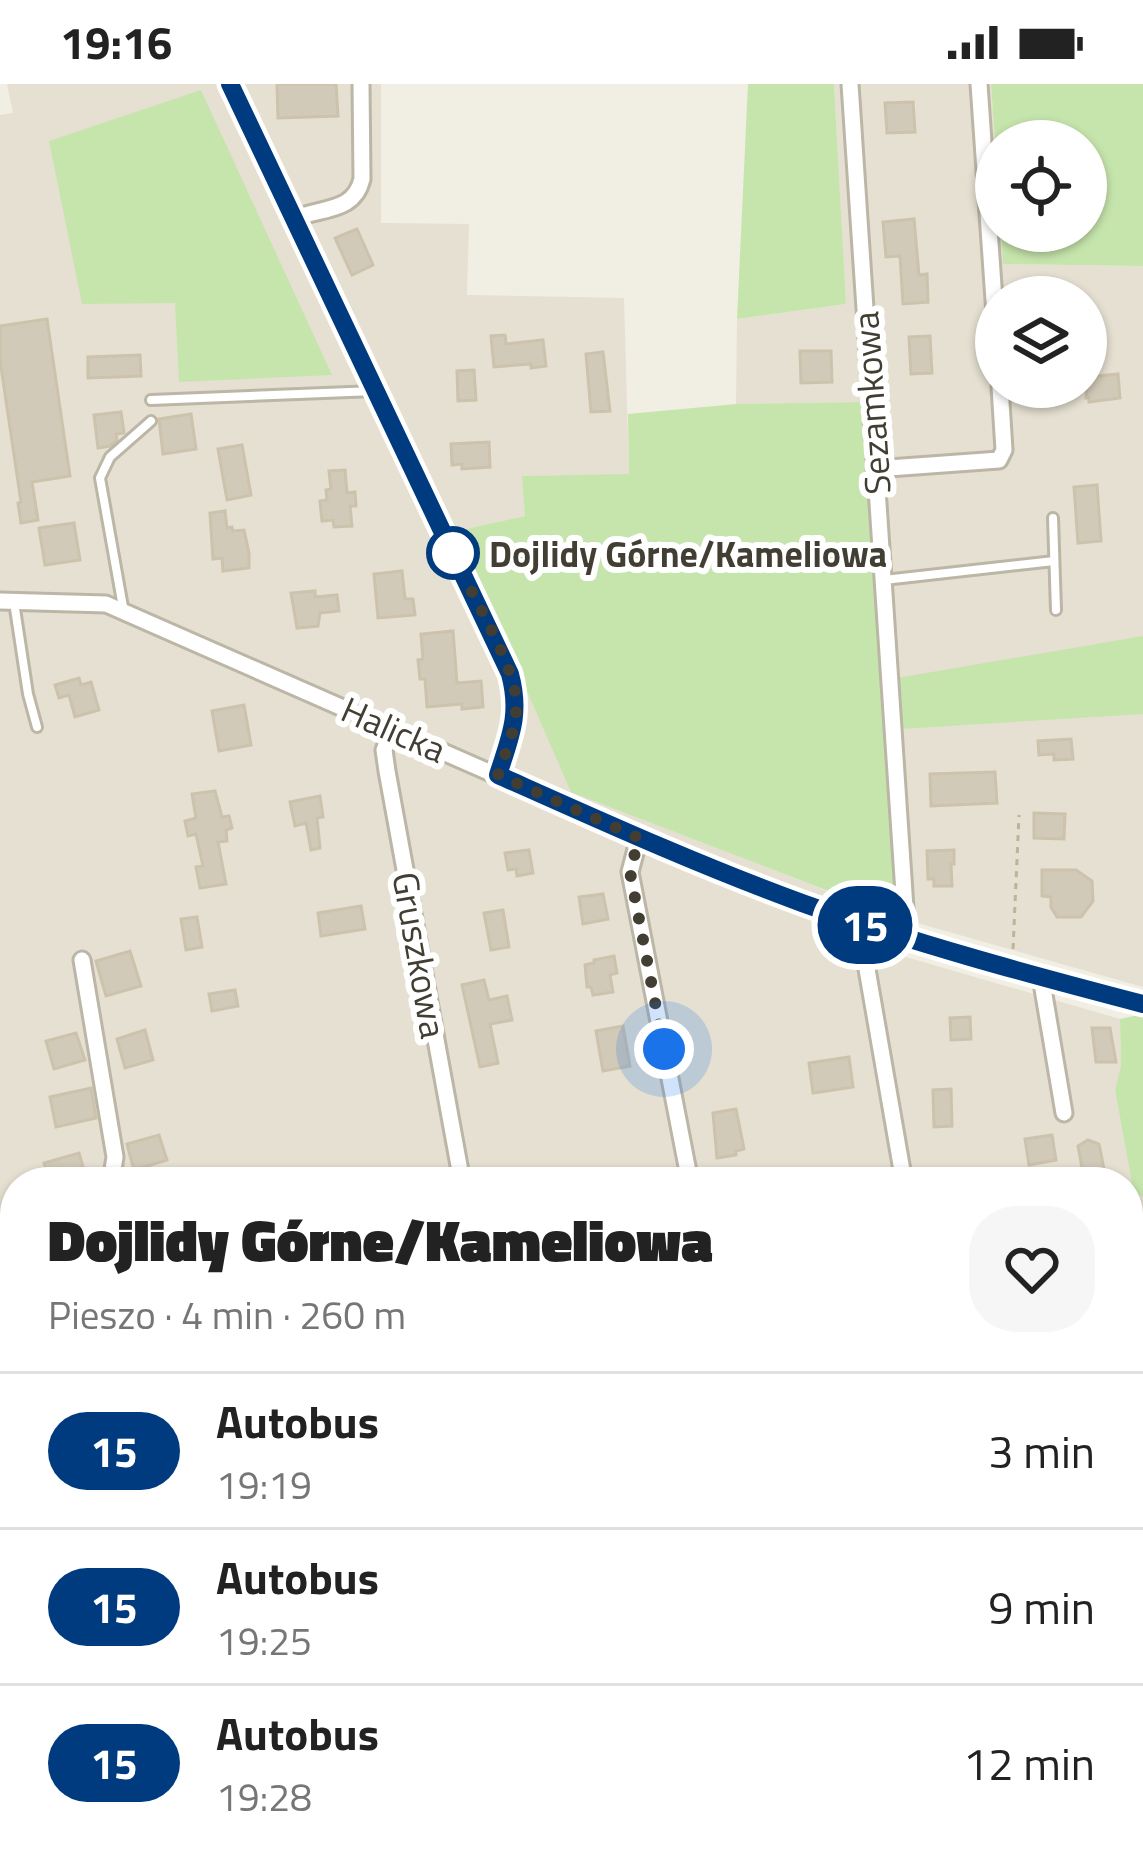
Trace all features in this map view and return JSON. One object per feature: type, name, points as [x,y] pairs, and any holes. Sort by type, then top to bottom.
[{"type":"street","points":[[230,84],[510,674],[517,698],[515,718],[498,775]]},
{"type":"street","points":[[294,219],[341,206],[358,194],[361,84]]},
{"type":"street","name":"Sezamkowa","points":[[850,84],[907,938]]},
{"type":"street","points":[[980,84],[993,276]]},
{"type":"street","points":[[875,470],[999,460],[1004,450],[1001,408]]},
{"type":"street","name":"Halicka","points":[[7,601],[94,602],[123,610],[639,838],[860,923],[1143,1004]]},
{"type":"street","name":"Gruszkowa","points":[[393,728],[384,750],[387,771],[459,1167]]},
{"type":"street","points":[[639,838],[630,872],[687,1167]]},
{"type":"street","points":[[860,923],[901,1167]]},
{"type":"street","points":[[82,959],[113,1167]]},
{"type":"street","points":[[1042,977],[1064,1113]]},
{"type":"lane","points":[[151,400],[375,391]]},
{"type":"lane","points":[[123,610],[100,478],[110,457],[151,421]]},
{"type":"lane","points":[[1053,518],[1056,610]]},
{"type":"lane","points":[[882,580],[1054,561]]},
{"type":"lane","points":[[7,601],[38,727]]},
{"type":"path","points":[[1012,969],[1019,815]]},
{"type":"shaded area","points":[[7,84],[381,84],[381,223],[469,224],[467,295],[624,298],[629,475],[523,476],[525,516],[458,531],[571,791],[863,905],[868,946],[1120,1019],[1121,1065],[1115,1090],[1129,1167],[0,1167],[0,115],[13,113]]},
{"type":"shaded area","points":[[834,84],[991,84],[993,120],[975,120],[975,252],[1002,252],[1003,264],[1143,266],[1143,987],[896,917],[863,402],[736,404],[737,319],[846,304]]},
{"type":"green space","points":[[748,84],[834,84],[846,304],[737,319]]},
{"type":"green space","points":[[991,84],[1143,84],[1143,266],[1003,264],[1002,252],[1107,252],[1107,120],[993,120]]},
{"type":"green space","points":[[201,90],[332,375],[179,382],[175,303],[82,304],[49,141]]},
{"type":"green space","points":[[863,402],[896,917],[571,792],[457,531],[525,516],[522,476],[629,474],[628,414],[736,404]]},
{"type":"green space","points":[[1143,636],[1143,714],[901,729],[897,678]]},
{"type":"green space","points":[[1143,1014],[1143,1167],[1129,1167],[1115,1090],[1121,1065],[1120,1019]]},
{"type":"building","points":[[277,84],[336,84],[338,116],[278,118]]},
{"type":"building","points":[[913,102],[915,132],[887,133],[885,103]]},
{"type":"building","points":[[914,219],[919,275],[927,274],[928,302],[903,304],[900,256],[886,257],[883,222]]},
{"type":"building","points":[[357,229],[373,265],[352,275],[335,238]]},
{"type":"building","points":[[47,319],[70,476],[32,482],[38,520],[21,523],[0,360],[0,326]]},
{"type":"building","points":[[505,335],[506,344],[543,340],[546,366],[494,367],[491,336]]},
{"type":"building","points":[[930,336],[932,373],[911,374],[909,337]]},
{"type":"building","points":[[800,351],[831,351],[832,382],[801,383]]},
{"type":"building","points":[[603,352],[610,411],[591,412],[586,354]]},
{"type":"building","points":[[140,355],[141,376],[88,378],[88,357]]},
{"type":"building","points":[[474,370],[476,400],[458,401],[457,371]]},
{"type":"building","points":[[1118,374],[1120,398],[1107,400],[1107,375]]},
{"type":"building","points":[[121,412],[124,433],[116,434],[110,446],[98,448],[94,415]]},
{"type":"building","points":[[191,414],[196,449],[163,454],[159,419]]},
{"type":"building","points":[[489,442],[490,467],[452,465],[451,444]]},
{"type":"building","points":[[242,445],[251,495],[227,500],[218,449]]},
{"type":"building","points":[[345,470],[347,493],[355,492],[356,506],[350,506],[352,526],[334,527],[333,520],[322,521],[320,501],[327,500],[326,490],[331,489],[329,471]]},
{"type":"building","points":[[1097,485],[1101,541],[1078,543],[1074,487]]},
{"type":"building","points":[[225,511],[227,528],[244,530],[249,568],[223,571],[222,558],[213,559],[210,513]]},
{"type":"building","points":[[74,523],[80,560],[45,565],[39,528]]},
{"type":"building","points":[[402,571],[405,599],[413,599],[415,615],[378,618],[374,574]]},
{"type":"building","points":[[315,591],[315,597],[337,595],[339,611],[320,613],[318,626],[297,628],[291,593]]},
{"type":"building","points":[[453,631],[457,683],[481,681],[483,707],[427,707],[418,660],[423,659],[421,634]]},
{"type":"building","points":[[79,678],[81,685],[91,682],[99,710],[75,717],[69,695],[59,698],[55,685]]},
{"type":"building","points":[[244,705],[251,745],[219,751],[212,711]]},
{"type":"building","points":[[1071,739],[1073,759],[1039,755],[1038,741]]},
{"type":"building","points":[[995,772],[997,803],[931,806],[930,774]]},
{"type":"building","points":[[215,791],[222,817],[229,816],[232,828],[226,830],[227,841],[218,842],[226,884],[200,888],[196,867],[203,866],[196,834],[188,836],[185,821],[196,818],[192,794]]},
{"type":"building","points":[[320,796],[320,848],[311,850],[306,823],[295,826],[290,802]]},
{"type":"building","points":[[1034,813],[1065,814],[1064,839],[1034,838]]},
{"type":"building","points":[[529,850],[533,873],[517,876],[516,869],[508,870],[505,853]]},
{"type":"building","points":[[954,850],[952,886],[934,886],[934,879],[928,879],[927,851]]},
{"type":"building","points":[[1042,870],[1076,870],[1092,881],[1093,901],[1081,917],[1057,917],[1051,897],[1042,896]]},
{"type":"building","points":[[603,894],[608,919],[583,924],[579,897]]},
{"type":"building","points":[[361,906],[365,929],[321,936],[318,913]]},
{"type":"building","points":[[503,910],[509,947],[491,950],[484,913]]},
{"type":"building","points":[[197,917],[202,947],[186,950],[181,919]]},
{"type":"building","points":[[130,951],[141,986],[106,996],[96,961]]},
{"type":"building","points":[[614,956],[613,992],[593,995],[587,987],[585,965]]},
{"type":"building","points":[[484,980],[489,1000],[507,996],[512,1020],[490,1024],[498,1063],[480,1067],[462,985]]},
{"type":"building","points":[[235,990],[238,1006],[212,1011],[209,994]]},
{"type":"building","points":[[970,1017],[971,1039],[951,1040],[950,1018]]},
{"type":"building","points":[[623,1026],[630,1066],[603,1071],[596,1031]]},
{"type":"building","points":[[1092,1028],[1110,1028],[1116,1062],[1096,1062]]},
{"type":"building","points":[[145,1030],[153,1060],[125,1068],[117,1039]]},
{"type":"building","points":[[76,1033],[85,1060],[54,1069],[46,1041]]},
{"type":"building","points":[[849,1057],[853,1087],[813,1093],[809,1063]]},
{"type":"building","points":[[91,1088],[96,1118],[56,1127],[50,1097]]},
{"type":"building","points":[[951,1089],[952,1126],[934,1127],[933,1090]]},
{"type":"building","points":[[736,1109],[744,1149],[717,1158],[713,1113]]},
{"type":"building","points":[[159,1135],[167,1160],[133,1167],[127,1144]]},
{"type":"building","points":[[1052,1135],[1056,1160],[1029,1165],[1025,1139]]},
{"type":"building","points":[[1088,1140],[1099,1144],[1104,1167],[1082,1167],[1078,1146]]},
{"type":"building","points":[[79,1153],[83,1167],[45,1167],[44,1163]]},
{"type":"bus line","name":"15","points":[[230,84],[510,674],[517,698],[515,718],[498,775],[805,904],[942,949],[1143,1004]]},
{"type":"place","name":"Dojlidy Górne/Kameliowa","points":[[453,553]]},
{"type":"route","points":[[453,553],[517,698],[498,775],[639,838],[630,872],[664,1049]]}]
